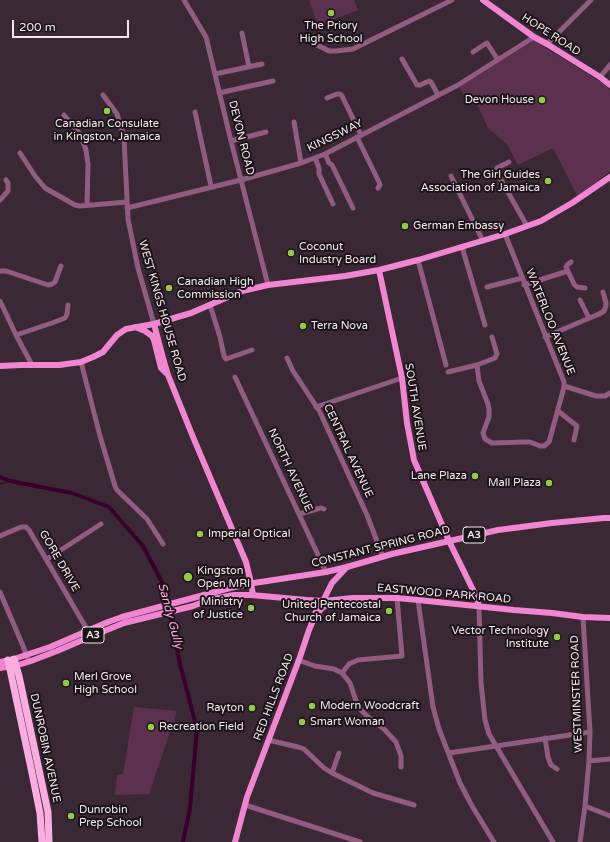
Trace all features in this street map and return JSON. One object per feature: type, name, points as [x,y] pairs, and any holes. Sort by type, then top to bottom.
[{"type":"highway","name":"DUNROBIN AVENUE","points":[[12,663],[40,813],[42,842]]},
{"type":"highway","name":"DUNROBIN AVENUE","points":[[12,663],[19,676],[48,812],[49,842]]},
{"type":"main road","name":"HOPE ROAD","points":[[483,0],[534,37],[600,77],[610,85]]},
{"type":"main road","points":[[0,366],[45,366],[81,362],[93,358],[103,352],[121,331],[154,324],[191,313],[242,290],[379,270],[483,241],[541,221],[572,203],[610,177]]},
{"type":"main road","name":"SOUTH AVENUE","points":[[379,270],[402,378],[407,423],[414,460],[449,540],[475,594],[479,606]]},
{"type":"main road","name":"WEST KINGS HOUSE ROAD","points":[[154,324],[168,375],[192,437],[246,562],[252,583],[253,595]]},
{"type":"main road","points":[[135,327],[146,331],[152,336],[161,368],[168,375]]},
{"type":"main road","name":"CONSTANT SPRING ROAD","points":[[0,662],[29,662],[110,628],[176,606],[209,593],[252,583],[347,568],[449,540],[498,530],[556,522],[610,518]]},
{"type":"main road","points":[[209,593],[216,589],[246,581],[246,562]]},
{"type":"main road","name":"RED HILLS ROAD","points":[[236,842],[245,805],[317,609],[332,583],[347,568]]},
{"type":"main road","name":"CONSTANT SPRING ROAD","points":[[176,606],[234,595],[253,595]]},
{"type":"main road","name":"EASTWOOD PARK ROAD","points":[[253,595],[322,601],[350,598],[397,598],[583,617],[610,618]]},
{"type":"main road","points":[[312,623],[322,608],[328,604],[350,598]]},
{"type":"main road","points":[[307,600],[311,601],[313,606],[312,623]]},
{"type":"main road","name":"CONSTANT SPRING ROAD","points":[[0,668],[26,655],[50,647],[122,617],[156,612]]},
{"type":"street","name":"DEVON ROAD","points":[[184,0],[206,37],[268,285]]},
{"type":"street","points":[[317,45],[329,51],[353,49],[452,0]]},
{"type":"street","points":[[547,44],[591,0]]},
{"type":"street","points":[[242,33],[249,67]]},
{"type":"street","name":"KINGSWAY","points":[[20,153],[44,188],[75,205],[80,206],[127,205],[241,180],[301,163],[325,154],[458,85],[534,37]]},
{"type":"street","points":[[473,52],[487,43],[498,60]]},
{"type":"street","points":[[402,59],[417,85],[429,81],[438,95]]},
{"type":"street","points":[[215,74],[262,64]]},
{"type":"street","points":[[600,77],[610,65]]},
{"type":"street","points":[[219,93],[274,81]]},
{"type":"street","name":"WEST KINGS HOUSE ROAD","points":[[103,94],[117,114],[124,138],[128,219],[138,268],[154,324]]},
{"type":"street","points":[[327,98],[337,94],[342,96],[379,182],[380,185],[378,188]]},
{"type":"street","points":[[195,112],[211,186]]},
{"type":"street","points":[[64,115],[80,134],[86,150],[88,164],[87,205]]},
{"type":"street","points":[[294,122],[301,163]]},
{"type":"street","points":[[231,141],[266,132]]},
{"type":"street","points":[[325,154],[353,208]]},
{"type":"street","points":[[315,158],[319,168],[319,174],[333,204]]},
{"type":"street","points":[[509,162],[497,168],[496,171],[527,226]]},
{"type":"street","points":[[319,168],[329,163]]},
{"type":"street","points":[[451,176],[483,241]]},
{"type":"street","points":[[0,200],[8,191],[8,183],[6,180]]},
{"type":"street","name":"WATERLOO AVENUE","points":[[477,365],[479,381],[489,409],[489,417],[483,433],[485,439],[492,443],[530,442],[540,446],[547,444],[549,442],[558,411],[564,386],[563,379],[524,285],[505,234]]},
{"type":"street","points":[[462,247],[485,325]]},
{"type":"street","points":[[418,260],[446,365]]},
{"type":"street","points":[[571,262],[566,267],[574,284],[577,287],[584,288]]},
{"type":"street","points":[[0,271],[48,285],[56,282],[61,266]]},
{"type":"street","points":[[524,285],[568,271]]},
{"type":"street","points":[[487,288],[522,278]]},
{"type":"street","points":[[545,337],[604,311],[606,304],[602,292]]},
{"type":"street","points":[[580,300],[589,318]]},
{"type":"street","points":[[0,301],[32,365]]},
{"type":"street","points":[[16,335],[65,318],[68,305]]},
{"type":"street","points":[[210,305],[226,359],[252,350]]},
{"type":"street","points":[[448,372],[494,359],[497,354],[492,337]]},
{"type":"street","name":"CENTRAL AVENUE","points":[[287,358],[324,421],[367,515],[383,557]]},
{"type":"street","points":[[81,362],[100,436],[115,486],[117,490],[147,519],[163,544]]},
{"type":"street","name":"NORTH AVENUE","points":[[235,377],[326,572]]},
{"type":"street","points":[[316,407],[402,378]]},
{"type":"street","points":[[564,386],[596,396],[605,396],[610,393]]},
{"type":"street","points":[[558,411],[577,426],[574,440]]},
{"type":"street","points":[[299,514],[321,508],[324,509]]},
{"type":"street","points":[[47,559],[101,524]]},
{"type":"street","name":"GORE DRIVE","points":[[0,536],[21,527],[26,527],[29,530],[88,631]]},
{"type":"street","points":[[0,592],[29,662]]},
{"type":"street","points":[[342,673],[349,664],[358,660],[402,656],[397,598]]},
{"type":"street","points":[[418,600],[433,707],[439,729],[460,782],[472,806],[494,842]]},
{"type":"street","points":[[479,606],[482,702],[489,734],[553,842]]},
{"type":"street","name":"WESTMINSTER ROAD","points":[[580,842],[585,806],[590,732],[583,617]]},
{"type":"street","points":[[298,660],[315,666],[334,669],[342,673],[350,682],[359,708],[384,729],[396,742],[401,756],[401,768]]},
{"type":"street","points":[[449,753],[590,732]]},
{"type":"street","points":[[545,738],[551,765],[557,769]]},
{"type":"street","points":[[268,740],[304,749],[324,768],[373,793],[414,804]]},
{"type":"street","points":[[332,773],[339,753]]},
{"type":"street","points":[[589,761],[610,759]]},
{"type":"street","points":[[245,805],[349,840],[360,842]]},
{"type":"street","points":[[585,806],[610,816]]},
{"type":"shaded area","points":[[309,0],[354,0],[358,10],[318,25]]},
{"type":"shaded area","points":[[533,40],[604,84],[610,90],[610,171],[586,190],[577,195],[553,148],[518,165],[507,144],[488,128],[478,107],[472,101],[465,98],[459,86]]},
{"type":"shaded area","name":"Recreation Field","points":[[134,707],[177,711],[149,794],[115,795],[117,775],[123,774]]},
{"type":"waterway","name":"Sandy Gully","points":[[0,477],[10,481],[72,493],[109,507],[143,546],[164,586],[180,664],[197,729],[190,808],[183,842]]},
{"type":"waterway","name":"Sandy Gully","points":[[0,484],[10,481]]},
{"type":"place","name":"The Priory High School","points":[[331,13]]},
{"type":"place","name":"Devon House","points":[[542,100]]},
{"type":"place","name":"Canadian Consulate in Kingston, Jamaica","points":[[107,111]]},
{"type":"place","name":"The Girl Guides Association of Jamaica","points":[[548,181]]},
{"type":"place","name":"German Embassy","points":[[405,226]]},
{"type":"place","name":"Coconut Industry Board","points":[[291,253]]},
{"type":"place","name":"Canadian High Commission","points":[[169,288]]},
{"type":"place","name":"Terra Nova","points":[[303,326]]},
{"type":"place","name":"Lane Plaza","points":[[475,476]]},
{"type":"place","name":"Mall Plaza","points":[[549,483]]},
{"type":"place","name":"Imperial Optical","points":[[200,534]]},
{"type":"place","name":"Kingston Open MRI","points":[[188,577]]},
{"type":"place","name":"Ministry of Justice","points":[[251,608]]},
{"type":"place","name":"United Pentecostal Church of Jamaica","points":[[389,611]]},
{"type":"place","name":"Vector Technology Institute","points":[[557,637]]},
{"type":"place","name":"Merl Grove High School","points":[[66,683]]},
{"type":"place","name":"Modern Woodcraft","points":[[312,706]]},
{"type":"place","name":"Rayton","points":[[252,708]]},
{"type":"place","name":"Smart Woman","points":[[302,722]]},
{"type":"place","name":"Recreation Field","points":[[151,727]]},
{"type":"place","name":"Dunrobin Prep School","points":[[71,816]]}]
